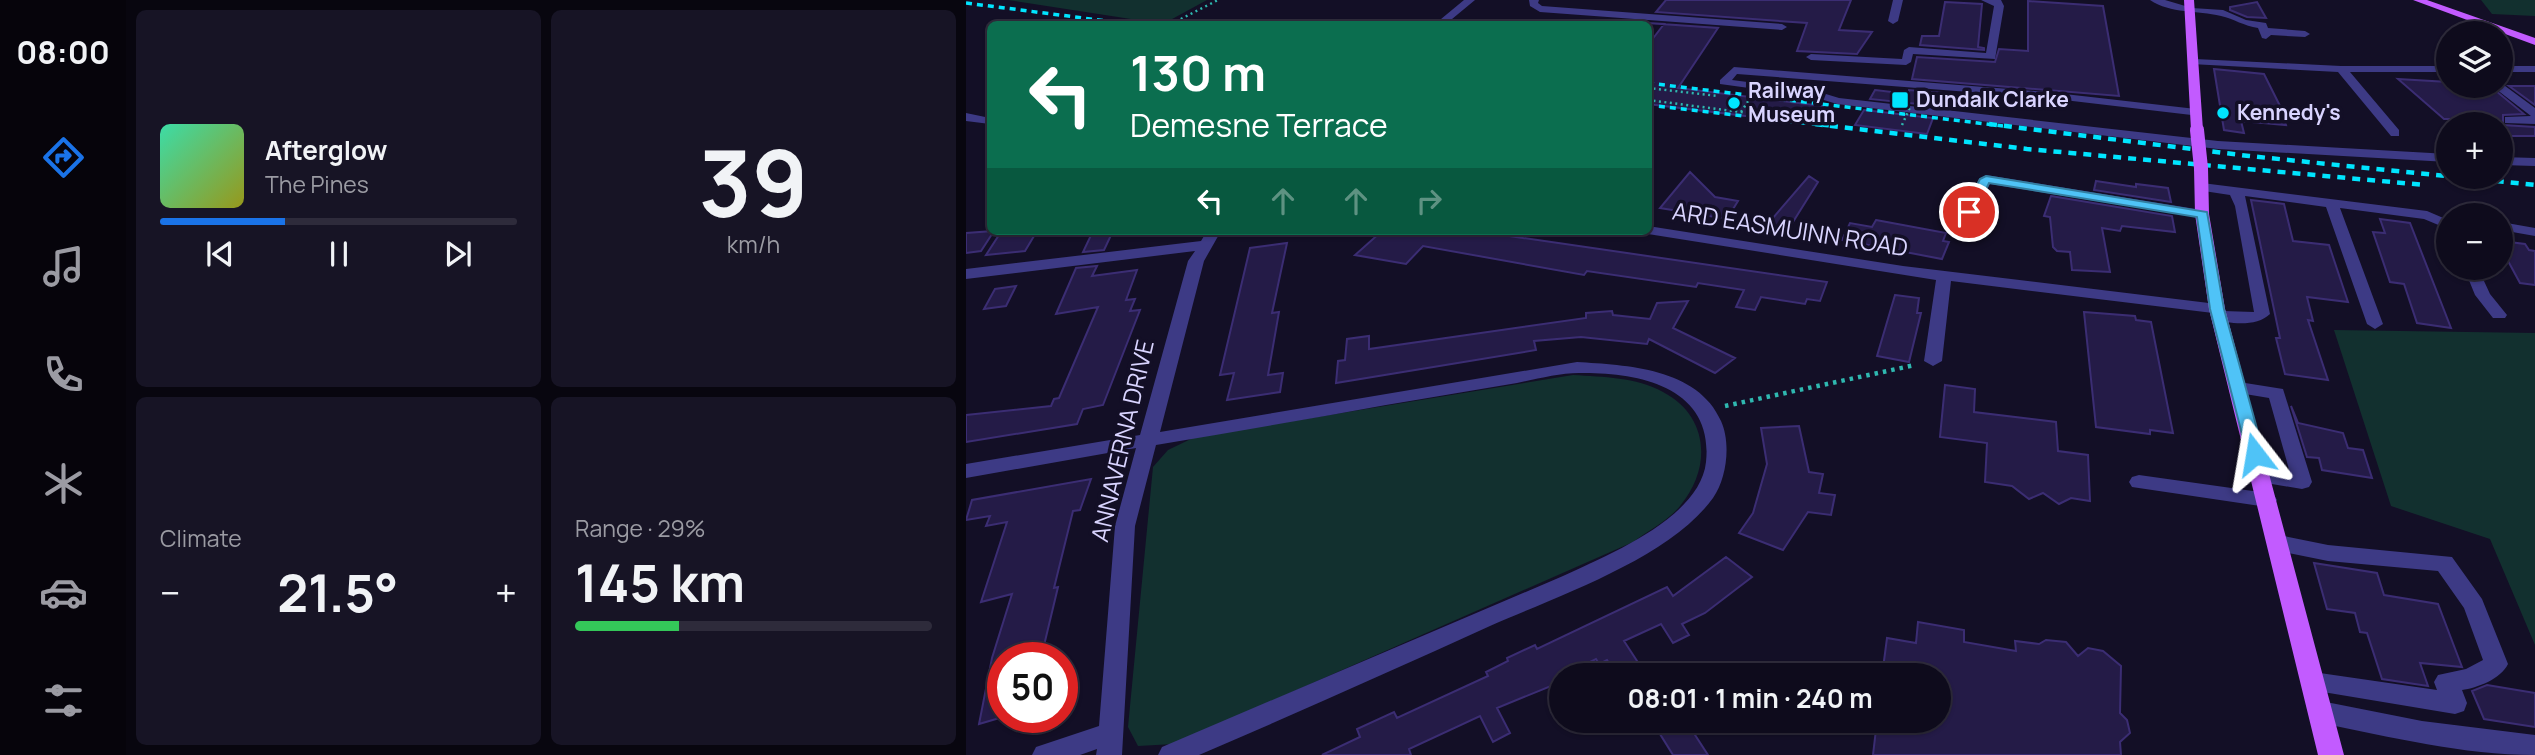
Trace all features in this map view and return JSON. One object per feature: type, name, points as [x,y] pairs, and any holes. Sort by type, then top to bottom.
[{"type":"main road","points":[[2418,0],[2535,42]]},
{"type":"main road","points":[[2190,6],[2203,215],[2218,313],[2279,543],[2331,755]]},
{"type":"street","points":[[1444,21],[1470,0]]},
{"type":"street","points":[[1534,0],[1533,4],[1540,9],[1782,27]]},
{"type":"street","points":[[1893,21],[1898,0]]},
{"type":"street","points":[[2155,0],[2223,13],[2245,23],[2262,25],[2265,34]]},
{"type":"street","points":[[1811,57],[1906,62],[1909,50],[1991,57],[1994,1]]},
{"type":"street","points":[[2265,34],[2288,26]]},
{"type":"street","points":[[2265,34],[2305,34]]},
{"type":"street","points":[[2195,62],[2342,69],[2436,69]]},
{"type":"street","points":[[2342,69],[2395,133]]},
{"type":"street","points":[[2513,69],[2535,69]]},
{"type":"street","points":[[2196,113],[2047,95],[1738,70],[1728,83],[1815,94],[1837,101],[2218,145],[2436,157]]},
{"type":"street","points":[[2513,97],[2535,114]]},
{"type":"street","points":[[966,117],[987,120]]},
{"type":"street","points":[[2513,120],[2535,120]]},
{"type":"street","points":[[2513,161],[2535,162]]},
{"type":"street","points":[[1969,212],[1986,179],[2203,215]]},
{"type":"street","points":[[2202,186],[2331,202],[2436,220]]},
{"type":"street","name":"ARD EASMUINN ROAD","points":[[1652,231],[1944,277],[2251,318],[2262,314],[2242,206],[2235,190]]},
{"type":"street","points":[[2331,202],[2375,324]]},
{"type":"street","points":[[2513,228],[2535,232]]},
{"type":"street","points":[[966,274],[1209,238]]},
{"type":"street","name":"ANNAVERNA DRIVE","points":[[1109,745],[1125,526],[1196,261],[1209,238]]},
{"type":"street","points":[[1933,361],[1944,277]]},
{"type":"street","points":[[2476,280],[2483,295],[2499,315]]},
{"type":"street","points":[[966,471],[1577,367],[1619,369],[1661,379],[1692,395],[1712,418],[1718,443],[1708,492],[1654,541],[1332,687],[1171,755]]},
{"type":"street","points":[[2239,388],[2277,393],[2302,482],[2261,476]]},
{"type":"street","points":[[2139,482],[2267,500]]},
{"type":"street","points":[[2279,543],[2328,553],[2444,563],[2474,605],[2496,664],[2470,679],[2446,682],[2455,703],[2313,682]]},
{"type":"street","points":[[2321,712],[2422,732],[2535,747]]},
{"type":"street","points":[[1045,755],[1109,745]]},
{"type":"path","points":[[1177,21],[1218,0]]},
{"type":"path","points":[[1678,104],[1687,92]]},
{"type":"path","points":[[1741,112],[1749,100]]},
{"type":"path","points":[[1652,101],[1801,121],[1806,113]]},
{"type":"path","points":[[1902,125],[1911,105]]},
{"type":"path","points":[[1705,410],[1933,361]]},
{"type":"green space","points":[[1008,0],[1207,0],[1168,21],[1144,21]]},
{"type":"green space","points":[[2481,0],[2535,0],[2535,16],[2492,14]]},
{"type":"green space","points":[[2334,330],[2535,333],[2535,645],[2490,539],[2391,506]]},
{"type":"green space","points":[[1573,375],[1642,383],[1678,402],[1690,415],[1701,444],[1701,460],[1690,491],[1670,516],[1633,542],[1174,744],[1138,746],[1128,727],[1153,467],[1168,450],[1195,437]]},
{"type":"building","points":[[1666,0],[1851,0],[1839,30],[1872,32],[1857,54],[1797,51],[1807,23],[1656,12]]},
{"type":"building","points":[[2028,1],[2103,6],[2119,96],[1912,79],[1917,57],[1995,62],[1999,49],[2028,51]]},
{"type":"building","points":[[1945,2],[1982,4],[1978,47],[1984,50],[1920,45],[1922,36],[1939,36]]},
{"type":"building","points":[[2257,2],[2266,18],[2247,17],[2230,10],[2230,7]]},
{"type":"building","points":[[1664,24],[1718,28],[1678,88],[1823,106],[1811,124],[1652,104],[1652,40]]},
{"type":"building","points":[[2214,69],[2264,74],[2286,125],[2241,121],[2244,133],[2224,130]]},
{"type":"building","points":[[2398,79],[2436,81],[2436,98],[2505,98],[2524,114],[2513,115],[2513,112],[2436,112]]},
{"type":"building","points":[[2513,86],[2535,86],[2535,105],[2513,89]]},
{"type":"building","points":[[1875,90],[1908,94],[1909,90],[1942,93],[1937,106],[1870,99]]},
{"type":"building","points":[[1864,110],[1933,118],[1927,134],[1855,125]]},
{"type":"building","points":[[2513,126],[2535,127],[2535,136],[2513,136]]},
{"type":"building","points":[[1690,172],[1715,197],[1738,201],[1727,219],[1660,208]]},
{"type":"building","points":[[1809,176],[1818,182],[1788,230],[1766,226]]},
{"type":"building","points":[[2096,181],[2136,187],[2136,184],[2168,188],[2171,202],[2094,190]]},
{"type":"building","points":[[2051,196],[2172,216],[2175,232],[2122,226],[2120,231],[2102,228],[2110,272],[2072,270],[2070,252],[2057,251],[2053,247],[2050,217],[2044,216]]},
{"type":"building","points":[[2251,200],[2284,204],[2293,241],[2329,245],[2348,302],[2307,297],[2313,321],[2308,320],[2328,380],[2285,374]]},
{"type":"building","points":[[2380,219],[2410,223],[2451,328],[2417,323],[2404,284],[2390,282],[2373,232],[2385,233]]},
{"type":"building","points":[[1876,220],[1946,233],[1943,241],[1949,242],[1942,259],[1842,240],[1850,223],[1872,227]]},
{"type":"building","points":[[987,232],[987,235],[991,235],[981,251],[966,253],[966,233]]},
{"type":"building","points":[[999,235],[1035,235],[1025,251],[986,255]]},
{"type":"building","points":[[1091,235],[1111,235],[1104,250],[1083,252]]},
{"type":"building","points":[[1378,235],[1503,235],[1827,282],[1820,301],[1807,299],[1805,304],[1761,297],[1755,310],[1736,307],[1744,290],[1698,283],[1696,287],[1587,271],[1584,275],[1423,246],[1406,264],[1355,255]]},
{"type":"building","points":[[2513,242],[2525,244],[2529,250],[2535,251],[2535,285],[2520,283],[2513,270]]},
{"type":"building","points":[[1287,243],[1272,313],[1279,312],[1268,375],[1283,373],[1280,392],[1227,400],[1234,373],[1220,375],[1250,248]]},
{"type":"building","points":[[1097,266],[1092,276],[1137,270],[1126,300],[1135,299],[1130,311],[1140,310],[1103,405],[1083,409],[1077,424],[966,442],[966,415],[1051,406],[1054,399],[1059,398],[1098,307],[1056,314],[1076,268]]},
{"type":"building","points":[[1016,286],[1006,306],[984,309],[995,289]]},
{"type":"building","points":[[1895,295],[1919,298],[1917,313],[1921,313],[1909,362],[1877,356]]},
{"type":"building","points":[[1688,301],[1673,328],[1735,358],[1715,373],[1649,339],[1647,344],[1581,337],[1534,341],[1536,350],[1336,383],[1338,361],[1345,360],[1347,339],[1369,336],[1369,349],[1586,318],[1586,313],[1612,311],[1613,315],[1650,319],[1657,303]]},
{"type":"building","points":[[2084,312],[2135,316],[2136,320],[2151,322],[2173,433],[2150,430],[2150,434],[2096,427]]},
{"type":"building","points":[[1945,385],[1975,389],[1974,412],[2056,422],[2058,451],[2088,455],[2090,501],[2071,498],[2059,504],[2043,493],[2029,499],[2012,486],[1985,482],[1987,443],[1940,437]]},
{"type":"building","points":[[2291,406],[2298,423],[2343,433],[2348,448],[2363,450],[2372,478],[2322,470],[2319,458],[2307,457]]},
{"type":"building","points":[[1799,426],[1809,472],[1823,474],[1819,493],[1835,495],[1831,515],[1808,512],[1783,550],[1739,533],[1753,513],[1767,464],[1761,428]]},
{"type":"building","points":[[1091,479],[1080,510],[1073,511],[1054,588],[1058,587],[1045,642],[997,642],[1012,594],[981,602],[1007,522],[986,526],[990,516],[966,520],[972,500]]},
{"type":"building","points":[[1726,557],[1752,577],[1705,613],[1682,624],[1689,635],[1673,643],[1661,624],[1624,641],[1638,663],[1609,663],[1607,660],[1598,663],[1596,659],[1588,663],[1549,663],[1549,687],[1497,708],[1510,733],[1493,742],[1480,716],[1409,749],[1411,755],[1322,755],[1360,737],[1357,729],[1394,712],[1397,718],[1488,676],[1486,672],[1508,661],[1507,658],[1535,645],[1537,649],[1667,587],[1673,596]]},
{"type":"building","points":[[2314,563],[2377,573],[2384,595],[2438,604],[2462,667],[2420,663],[2428,686],[2382,679],[2367,633],[2360,632],[2355,613],[2327,609]]},
{"type":"building","points":[[1918,622],[1964,630],[1964,642],[2016,651],[2015,641],[2039,644],[2046,640],[2066,642],[2078,656],[2088,648],[2103,651],[2121,666],[2120,713],[2127,720],[2130,733],[2120,742],[2121,755],[1873,755],[1876,733],[1951,733],[1951,663],[1884,663],[1887,638],[1916,643]]},
{"type":"building","points":[[987,683],[987,722],[979,724]]},
{"type":"building","points":[[2487,685],[2535,693],[2535,727],[2484,719],[2472,691]]},
{"type":"building","points":[[1694,733],[1708,755],[1673,755],[1660,734]]},
{"type":"railway","points":[[966,3],[1107,21]]},
{"type":"railway","points":[[1652,83],[2003,126]]},
{"type":"railway","points":[[1652,105],[1830,126]]},
{"type":"railway","points":[[1815,124],[2027,149],[2425,185]]},
{"type":"railway","points":[[1989,124],[2249,156],[2535,185]]},
{"type":"place","name":"Dundalk Clarke","points":[[1900,100]]},
{"type":"place","name":"Railway Museum","points":[[1734,103]]},
{"type":"place","name":"Kennedy's","points":[[2223,113]]},
{"type":"route","points":[[1969,212],[1986,179],[2203,215],[2217,309],[2255,454]]}]
